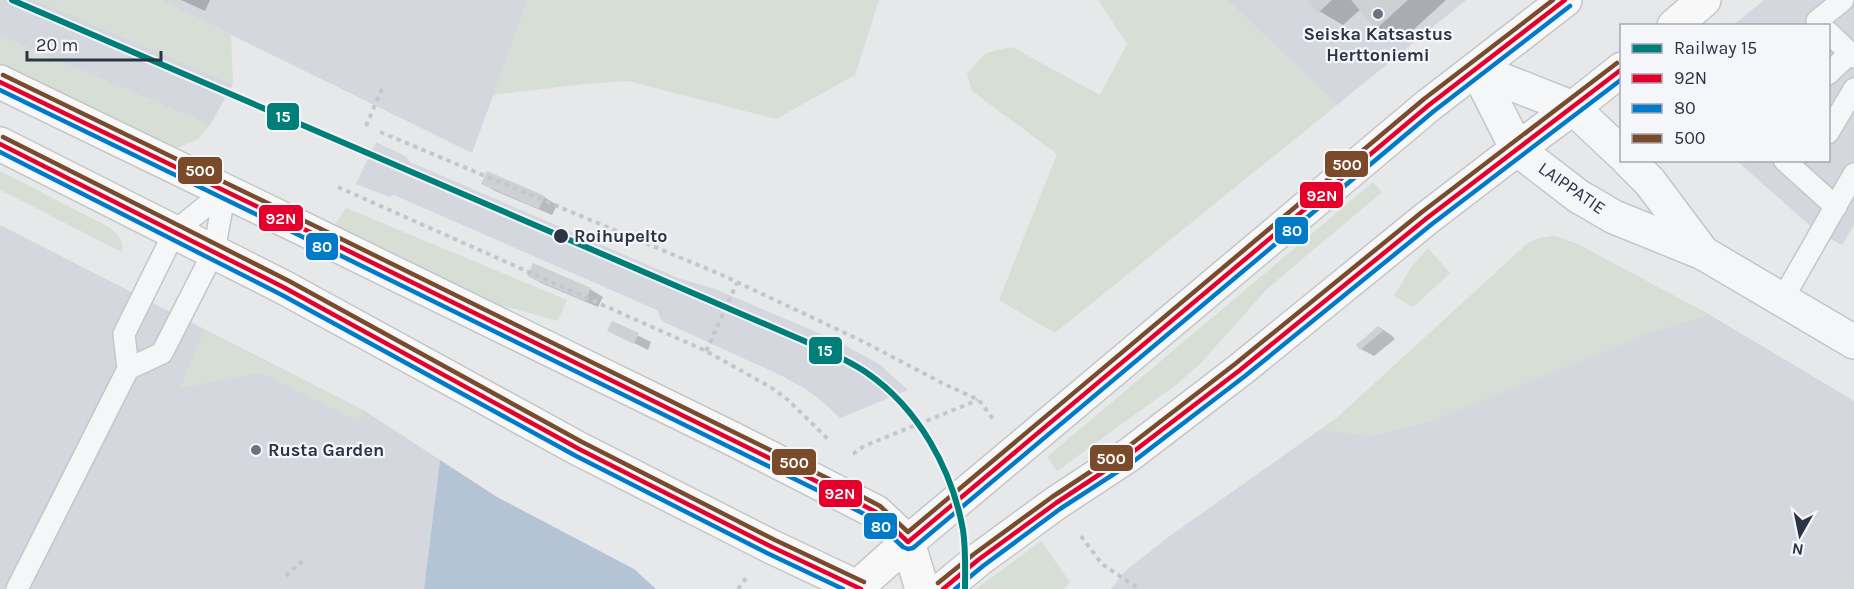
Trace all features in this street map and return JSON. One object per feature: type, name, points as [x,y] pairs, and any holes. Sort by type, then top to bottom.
[{"type":"main road","points":[[0,144],[285,288],[579,449],[857,589],[908,542],[1429,105],[1565,0]]},
{"type":"main road","points":[[1676,24],[1704,0]]},
{"type":"main road","points":[[943,589],[978,560],[1056,503],[1129,455],[1240,370],[1427,218],[1620,71]]},
{"type":"main road","points":[[0,82],[824,484],[876,512],[908,542],[922,589]]},
{"type":"street","points":[[1477,69],[1573,108],[1620,152]]},
{"type":"street","name":"LAIPPATIE","points":[[1477,69],[1517,148],[1578,196],[1606,213],[1703,253],[1854,342]]},
{"type":"street","name":"LAIPPATIE","points":[[1630,162],[1650,182],[1703,253]]},
{"type":"lane","points":[[1822,24],[1843,0]]},
{"type":"lane","points":[[1830,35],[1852,55],[1830,72]]},
{"type":"lane","points":[[1830,130],[1854,89]]},
{"type":"lane","points":[[1789,162],[1808,169],[1836,207]]},
{"type":"lane","points":[[1782,300],[1854,174]]},
{"type":"lane","points":[[17,589],[128,369],[124,333],[175,231],[225,191]]},
{"type":"lane","points":[[128,369],[162,353],[214,251],[225,191]]},
{"type":"path","points":[[366,126],[384,84]]},
{"type":"path","points":[[380,132],[711,271],[862,341],[979,400]]},
{"type":"path","points":[[338,187],[706,351],[772,388],[788,400],[835,446]]},
{"type":"path","points":[[706,351],[737,283]]},
{"type":"path","points":[[286,576],[302,561]]},
{"type":"path","points":[[1102,564],[1139,589]]},
{"type":"shaded area","points":[[0,0],[36,0],[233,84],[210,125],[0,36]]},
{"type":"shaded area","points":[[36,0],[160,0],[231,35],[233,84]]},
{"type":"shaded area","points":[[160,0],[528,0],[472,153]]},
{"type":"shaded area","points":[[528,0],[879,0],[855,75],[776,119],[628,81],[493,95]]},
{"type":"shaded area","points":[[1098,0],[1227,0],[1337,105],[1055,333],[999,300],[1057,154],[972,91],[967,73],[986,53],[1012,47],[1100,95],[1127,44]]},
{"type":"shaded area","points":[[1227,0],[1466,0],[1337,105]]},
{"type":"shaded area","points":[[1764,0],[1854,0],[1854,225],[1842,245],[1816,231],[1738,162],[1830,162],[1830,24],[1734,24]]},
{"type":"shaded area","points":[[0,36],[210,125],[198,139],[177,148],[156,145],[0,69]]},
{"type":"shaded area","points":[[376,142],[407,157],[410,162],[678,278],[715,289],[835,340],[879,364],[908,390],[840,418],[807,390],[782,376],[662,321],[657,310],[394,195],[389,197],[356,184]]},
{"type":"shaded area","points":[[0,171],[109,227],[120,239],[122,252],[0,190]]},
{"type":"shaded area","points":[[1373,182],[1382,192],[1267,289],[1199,365],[1177,384],[1057,471],[1047,457]]},
{"type":"shaded area","points":[[346,208],[567,300],[558,321],[468,296],[331,230]]},
{"type":"shaded area","points":[[0,225],[365,411],[440,460],[424,589],[0,589]]},
{"type":"shaded area","points":[[1555,236],[1577,244],[1710,315],[1854,401],[1854,589],[1111,589],[1124,572],[1167,538],[1338,417],[1527,244],[1539,238]]},
{"type":"shaded area","points":[[1555,236],[1577,244],[1710,315],[1652,332],[1429,422],[1372,436],[1320,430],[1338,417],[1527,244],[1539,238]]},
{"type":"shaded area","points":[[1428,248],[1450,273],[1413,307],[1394,296],[1412,266]]},
{"type":"shaded area","points":[[204,330],[365,411],[359,422],[261,373],[180,388]]},
{"type":"shaded area","points":[[1041,541],[1070,582],[1064,589],[976,589]]},
{"type":"water","points":[[440,460],[497,497],[634,569],[656,589],[424,589]]},
{"type":"building","name":"Seiska Katsastus Herttoniemi","points":[[1307,0],[1332,0],[1318,13]]},
{"type":"building","name":"Seiska Katsastus Herttoniemi","points":[[1351,0],[1408,0],[1376,29]]},
{"type":"building","points":[[487,171],[545,196],[539,209],[481,184]]},
{"type":"building","points":[[533,263],[591,288],[585,301],[527,276]]},
{"type":"building","points":[[612,321],[639,333],[634,344],[607,331]]},
{"type":"building","points":[[1378,326],[1383,331],[1360,350],[1356,345]]},
{"type":"rail line","name":"15","points":[[12,0],[802,340],[859,368],[885,387],[902,404],[917,422],[941,463],[951,485],[963,530],[965,589]]},
{"type":"transit line","name":"500","points":[[3,75],[827,478],[880,506],[908,532],[1424,99],[1553,0]]},
{"type":"transit line","name":"92N","points":[[0,82],[824,485],[876,512],[908,542],[1429,105],[1565,0]]},
{"type":"transit line","name":"80","points":[[0,90],[821,492],[872,518],[908,549],[913,548],[1434,111],[1570,6]]},
{"type":"transit line","name":"500","points":[[938,583],[1052,497],[1125,449],[1235,364],[1422,212],[1617,63]]},
{"type":"transit line","name":"92N","points":[[943,589],[978,560],[1056,503],[1129,455],[1240,370],[1427,218],[1620,71]]},
{"type":"transit line","name":"80","points":[[955,589],[1060,509],[1134,461],[1245,376],[1432,224],[1620,81]]},
{"type":"transit line","name":"500","points":[[3,137],[289,281],[582,442],[775,540],[864,582]]},
{"type":"transit line","name":"92N","points":[[0,144],[285,288],[579,449],[772,547],[861,589]]},
{"type":"transit line","name":"80","points":[[0,152],[282,295],[576,456],[843,589]]},
{"type":"place","name":"Seiska Katsastus Herttoniemi","points":[[1378,14]]},
{"type":"place","name":"Roihupelto","points":[[561,236]]},
{"type":"place","name":"Rusta Garden","points":[[256,450]]}]
